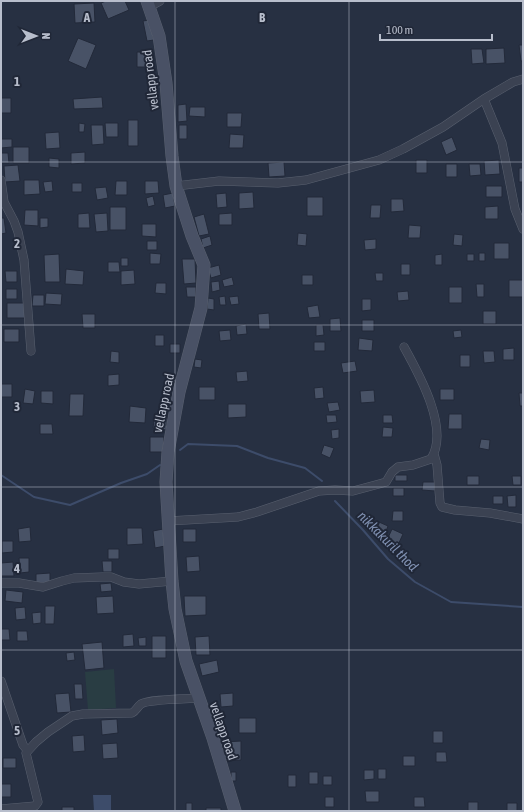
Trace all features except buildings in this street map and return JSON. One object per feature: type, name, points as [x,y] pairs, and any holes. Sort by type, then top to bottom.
[{"type":"main road","name":"vellapp road","points":[[152,3],[159,36],[166,83],[176,186],[192,236],[204,265],[201,308],[179,392],[168,452],[166,482],[172,582],[175,609],[186,661],[213,738],[235,811]]},
{"type":"street","points":[[176,186],[219,181],[278,183],[306,180],[379,160],[403,149],[443,127],[484,99],[513,82],[523,79]]},
{"type":"street","points":[[484,99],[502,143],[515,209],[523,229]]},
{"type":"street","points":[[1,180],[4,202],[18,232],[24,260],[31,351]]},
{"type":"street","points":[[168,521],[238,517],[319,491],[353,491],[386,482],[392,472],[398,467],[413,465],[431,458],[437,445],[438,431],[430,401],[419,375],[404,347]]},
{"type":"street","points":[[434,454],[437,465],[440,503],[442,507],[523,519]]},
{"type":"street","points":[[1,582],[19,583],[43,588],[74,578],[111,577],[124,582],[139,584],[172,582]]},
{"type":"street","points":[[1,681],[23,745],[27,750]]},
{"type":"street","points":[[1,809],[36,809],[38,798],[26,756],[27,750],[48,732],[72,716],[83,714],[132,713],[136,711],[141,704],[146,702],[198,698]]},
{"type":"shaded area","points":[[114,669],[116,708],[88,710],[85,672]]},
{"type":"water","points":[[93,795],[111,795],[111,811],[94,811]]},
{"type":"waterway","name":"nikkakuril thod","points":[[180,450],[188,444],[237,446],[268,458],[305,468],[322,481]]},
{"type":"waterway","points":[[1,475],[34,497],[70,505],[121,483],[147,474],[160,465]]},
{"type":"waterway","name":"nikkakuril thod","points":[[335,501],[388,559],[415,582],[451,602],[523,607]]}]
